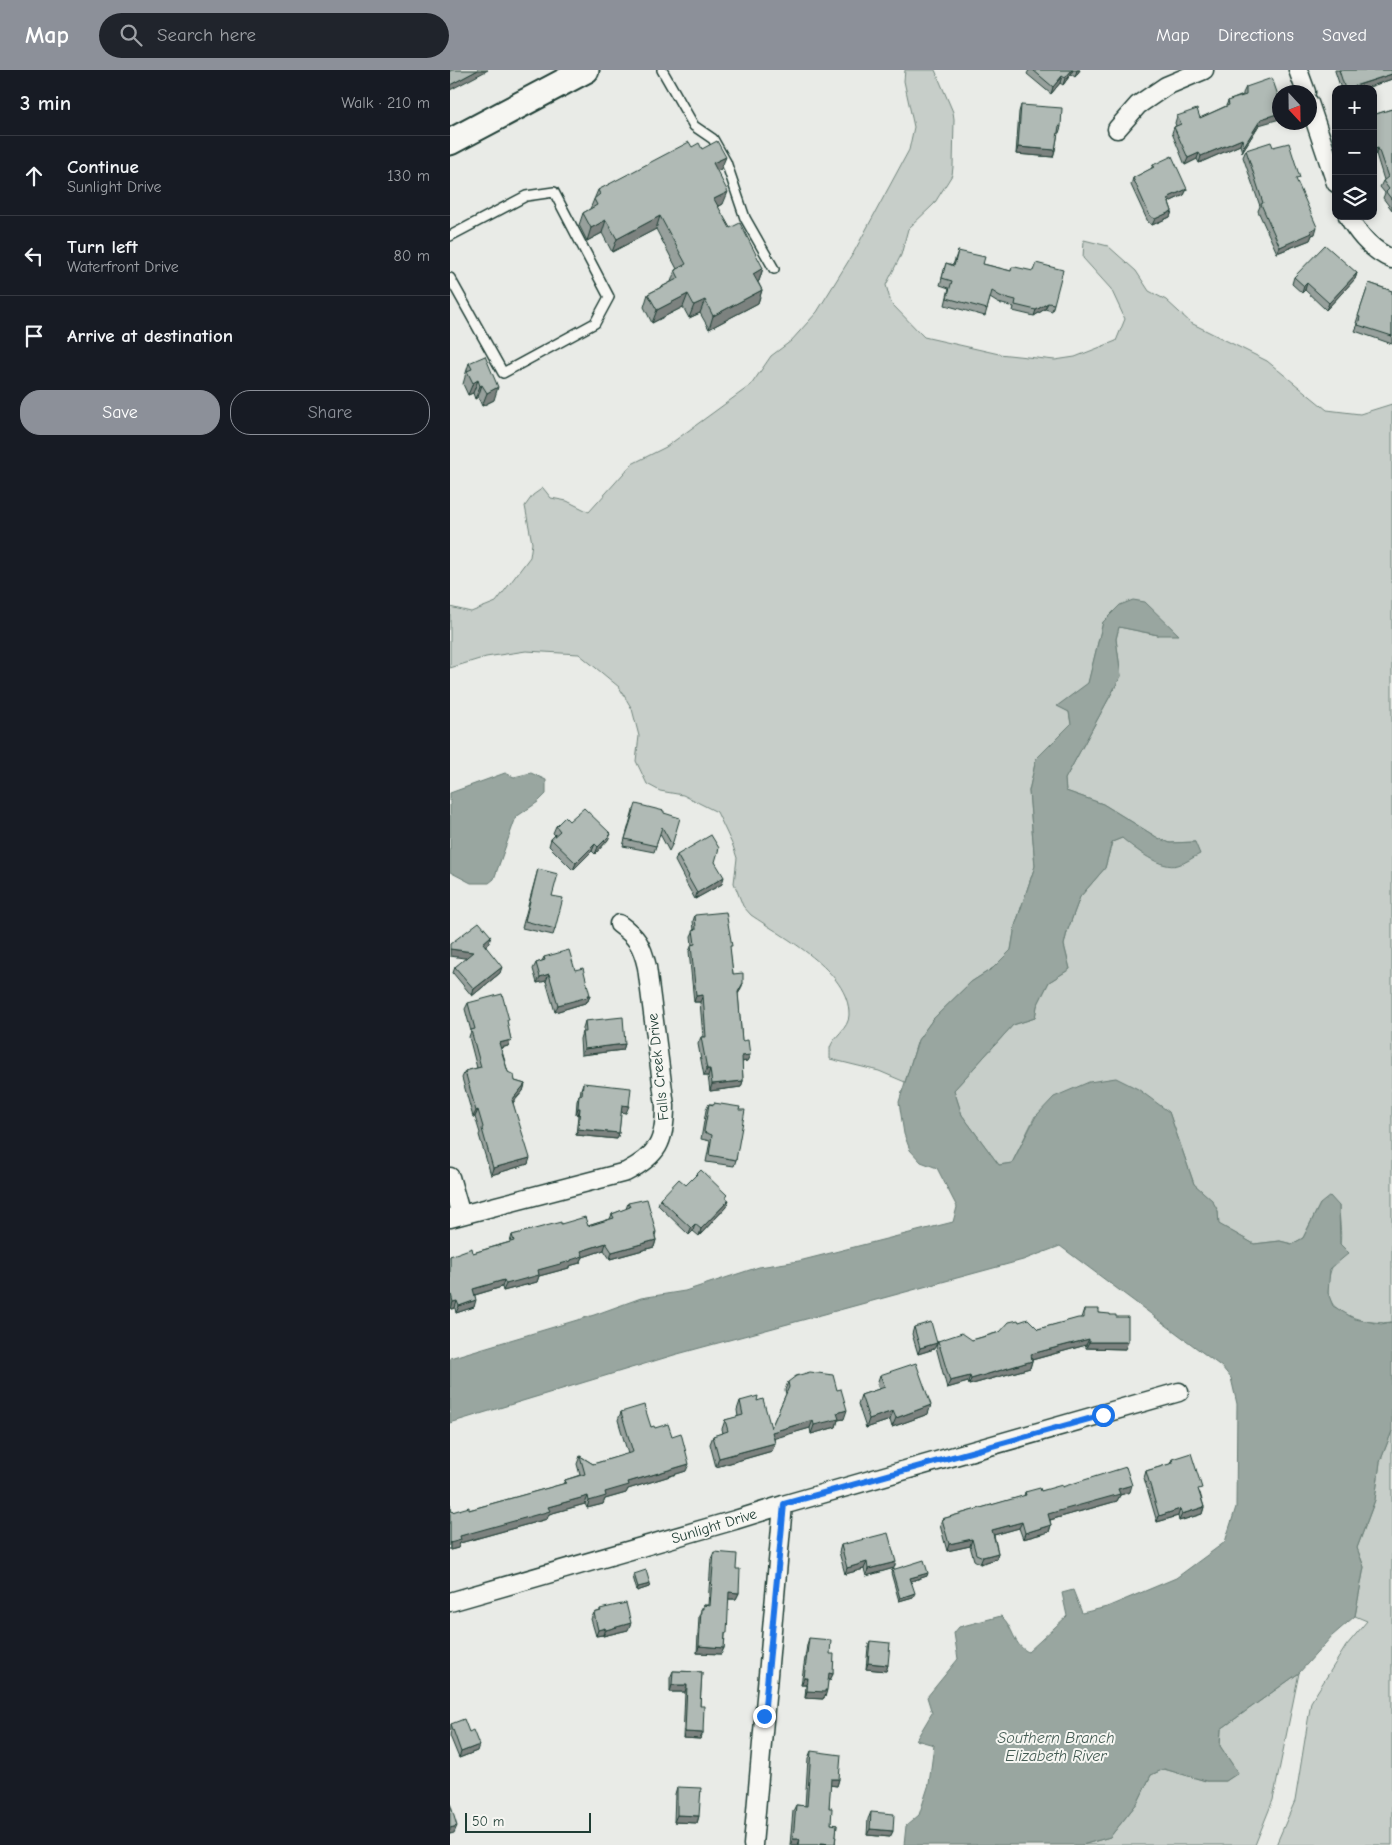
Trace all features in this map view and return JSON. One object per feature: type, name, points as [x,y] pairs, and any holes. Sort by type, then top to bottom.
[{"type":"street","points":[[450,142],[586,70]]},
{"type":"street","points":[[1117,129],[1138,105],[1166,86],[1204,70]]},
{"type":"street","points":[[1298,70],[1303,85]]},
{"type":"street","points":[[1317,125],[1333,175]]},
{"type":"street","points":[[1351,220],[1364,239],[1384,256],[1392,259]]},
{"type":"street","name":"Falls Creek Drive","points":[[456,1217],[626,1172],[645,1162],[658,1146],[665,1127],[665,1106],[647,967],[644,951],[635,936],[619,924]]},
{"type":"street","points":[[450,1176],[456,1217]]},
{"type":"street","name":"Sunlight Drive","points":[[450,1602],[726,1523],[784,1504],[1179,1392]]},
{"type":"street","points":[[753,1845],[784,1504]]},
{"type":"lane","points":[[662,70],[694,126],[713,139],[726,162],[745,218],[774,269]]},
{"type":"lane","points":[[450,236],[526,196],[554,192],[609,298],[595,323],[502,373],[450,278]]},
{"type":"shaded area","points":[[905,70],[935,70],[953,112],[954,119],[952,175],[934,204],[908,229],[901,255],[886,285],[891,303],[924,337],[999,354],[1055,360],[1075,357],[1116,341],[1125,319],[1111,289],[1083,258],[1084,240],[1108,246],[1136,271],[1149,291],[1166,300],[1191,323],[1267,361],[1327,410],[1360,414],[1392,404],[1392,1322],[1374,1322],[1354,1318],[1344,1314],[1331,1301],[1328,1293],[1328,1280],[1341,1240],[1339,1206],[1320,1204],[1303,1238],[1292,1244],[1280,1241],[1254,1244],[1218,1224],[1218,1211],[1212,1201],[1194,1184],[1169,1112],[1035,1116],[1012,1163],[999,1165],[962,1115],[954,1090],[1013,1025],[1035,1018],[1037,1006],[1049,982],[1070,969],[1064,945],[1067,932],[1080,897],[1105,868],[1112,842],[1122,838],[1143,854],[1195,842],[1170,843],[1158,838],[1103,804],[1066,791],[1065,779],[1121,676],[1116,639],[1119,627],[1158,635],[1103,622],[1088,684],[1058,706],[1069,712],[1071,724],[1036,759],[1029,791],[1035,866],[1015,926],[1011,950],[993,968],[971,982],[933,1019],[918,1040],[905,1082],[879,1071],[830,1059],[830,1048],[846,1024],[849,1015],[846,999],[839,984],[812,957],[751,915],[743,906],[734,883],[737,858],[717,812],[683,795],[660,791],[647,784],[636,761],[639,736],[632,709],[619,687],[579,654],[526,651],[486,657],[450,668],[450,607],[471,612],[496,602],[530,557],[532,543],[525,506],[533,495],[543,488],[551,498],[567,501],[589,512],[632,464],[666,447],[751,385],[771,356],[791,341],[817,312],[854,252],[909,150],[914,127],[904,81]]},
{"type":"shaded area","points":[[1392,1431],[1392,1845],[1276,1845],[1295,1801],[1311,1702],[1346,1646],[1367,1621],[1355,1616],[1364,1567],[1357,1548],[1375,1500],[1380,1462]]},
{"type":"shaded area","points":[[1299,1673],[1273,1800],[1255,1845],[1082,1845],[1110,1837],[1138,1802],[1151,1775],[1164,1769],[1206,1781],[1226,1781],[1238,1773],[1220,1746],[1221,1729]]},
{"type":"water","name":"Southern Branch Elizabeth River","points":[[1133,600],[1145,602],[1179,635],[1158,635],[1119,627],[1116,639],[1121,676],[1065,779],[1066,791],[1103,804],[1158,838],[1170,843],[1195,842],[1200,854],[1181,864],[1171,866],[1148,858],[1122,838],[1112,842],[1105,868],[1080,897],[1067,932],[1064,945],[1070,969],[1049,982],[1037,1006],[1035,1018],[1013,1025],[954,1090],[962,1115],[999,1165],[1012,1163],[1036,1116],[1054,1097],[1089,1082],[1116,1078],[1138,1089],[1169,1112],[1194,1184],[1212,1200],[1218,1211],[1219,1224],[1254,1244],[1280,1241],[1292,1244],[1303,1238],[1320,1204],[1330,1196],[1339,1206],[1340,1244],[1349,1253],[1330,1269],[1328,1293],[1333,1306],[1355,1319],[1381,1324],[1392,1322],[1392,1431],[1380,1462],[1375,1500],[1357,1548],[1364,1567],[1355,1616],[1332,1636],[1299,1673],[1221,1729],[1220,1746],[1238,1773],[1226,1781],[1206,1781],[1164,1769],[1151,1775],[1138,1802],[1110,1837],[1082,1845],[904,1845],[906,1826],[919,1815],[929,1784],[934,1745],[916,1740],[932,1713],[927,1697],[958,1659],[954,1633],[959,1627],[1001,1616],[1019,1645],[1028,1652],[1067,1616],[1062,1593],[1073,1590],[1082,1613],[1107,1607],[1176,1578],[1225,1542],[1236,1507],[1237,1404],[1231,1378],[1222,1367],[1060,1246],[1023,1260],[674,1355],[450,1423],[450,1358],[594,1315],[641,1298],[685,1291],[759,1267],[799,1261],[953,1222],[957,1207],[937,1168],[921,1162],[910,1150],[904,1134],[899,1102],[918,1040],[933,1019],[971,982],[993,968],[1011,950],[1015,926],[1035,866],[1029,791],[1036,759],[1071,724],[1069,712],[1057,706],[1088,683],[1103,622],[1120,605]]},
{"type":"water","points":[[505,773],[514,777],[531,773],[546,780],[546,794],[516,817],[494,879],[489,883],[471,883],[450,872],[450,793]]},
{"type":"building","points":[[450,70],[478,70],[450,85]]},
{"type":"building","points":[[1033,70],[1072,70],[1065,78],[1062,76],[1053,87]]},
{"type":"building","points":[[1339,70],[1392,70],[1392,74],[1358,85],[1344,85]]},
{"type":"building","points":[[1272,78],[1274,85],[1272,85],[1272,116],[1261,119],[1244,146],[1242,139],[1201,156],[1199,153],[1188,158],[1174,127],[1181,124],[1177,116],[1197,109],[1200,118],[1229,105],[1228,101],[1246,95],[1246,87]]},
{"type":"building","points":[[1021,105],[1062,108],[1061,127],[1059,126],[1055,150],[1018,147]]},
{"type":"building","points":[[1392,109],[1392,200],[1386,192],[1389,189],[1383,181],[1388,177],[1377,148],[1377,114]]},
{"type":"building","points":[[717,141],[726,157],[713,163],[728,192],[714,199],[730,228],[740,223],[763,268],[753,274],[762,290],[713,316],[705,300],[694,305],[688,294],[657,310],[648,294],[679,278],[675,270],[686,264],[660,216],[617,239],[606,220],[591,228],[583,213],[597,205],[594,199],[600,194],[598,190],[689,142],[692,147],[699,143],[702,149]]},
{"type":"building","points":[[1271,142],[1273,147],[1289,143],[1300,178],[1296,179],[1317,227],[1310,231],[1312,233],[1280,247],[1261,204],[1263,203],[1246,150]]},
{"type":"building","points":[[1172,156],[1187,189],[1169,197],[1170,199],[1168,200],[1172,211],[1155,219],[1150,216],[1133,178]]},
{"type":"building","points":[[1325,245],[1357,273],[1329,303],[1307,283],[1304,286],[1294,277]]},
{"type":"building","points":[[958,251],[985,257],[983,264],[1011,271],[1012,267],[1015,267],[1033,271],[1036,263],[1063,270],[1054,304],[1048,303],[1036,310],[1015,305],[1016,300],[1000,296],[992,291],[987,309],[947,298],[952,281],[942,278],[946,263],[954,266]]},
{"type":"building","points":[[1369,283],[1392,291],[1392,336],[1358,325],[1360,317],[1358,316]]},
{"type":"building","points":[[485,356],[498,387],[487,393],[482,385],[480,386],[478,380],[473,383],[467,371],[472,369],[469,363]]},
{"type":"building","points":[[636,804],[664,811],[664,813],[680,818],[672,845],[662,827],[656,846],[625,839]]},
{"type":"building","points":[[584,808],[611,834],[598,847],[595,844],[576,863],[551,839],[560,831],[556,826],[565,817],[569,821]]},
{"type":"building","points":[[711,835],[719,848],[715,862],[724,877],[697,893],[677,855]]},
{"type":"building","points":[[538,869],[558,874],[552,896],[563,898],[555,929],[525,921]]},
{"type":"building","points":[[726,912],[732,946],[730,946],[733,974],[743,973],[743,983],[738,992],[742,1041],[748,1040],[750,1055],[742,1056],[743,1081],[712,1084],[701,1037],[706,1037],[703,995],[696,996],[691,945],[695,944],[693,930],[696,929],[695,915]]},
{"type":"building","points":[[479,922],[491,936],[483,943],[502,967],[474,989],[455,967],[473,952],[450,949],[450,944]]},
{"type":"building","points":[[569,950],[575,970],[583,968],[590,995],[558,1005],[549,974],[540,977],[536,963],[545,960],[544,957]]},
{"type":"building","points":[[502,994],[509,1020],[507,1020],[511,1040],[499,1043],[508,1072],[514,1075],[515,1081],[525,1084],[512,1100],[530,1158],[493,1168],[483,1127],[478,1110],[476,1111],[465,1071],[481,1067],[471,1030],[475,1029],[468,1003]]},
{"type":"building","points":[[623,1017],[625,1044],[584,1049],[582,1032],[586,1032],[585,1021]]},
{"type":"building","points":[[583,1083],[631,1088],[629,1106],[622,1105],[619,1133],[578,1129],[579,1095],[582,1095]]},
{"type":"building","points":[[714,1103],[740,1107],[739,1110],[745,1110],[736,1160],[709,1155],[712,1135],[704,1132],[709,1104],[714,1105]]},
{"type":"building","points":[[701,1170],[727,1195],[725,1197],[729,1200],[701,1229],[695,1224],[691,1228],[660,1199],[679,1179],[686,1185]]},
{"type":"building","points":[[647,1199],[656,1232],[654,1233],[656,1240],[612,1252],[606,1243],[581,1251],[583,1256],[571,1261],[538,1270],[539,1275],[506,1284],[504,1280],[473,1289],[476,1300],[459,1306],[457,1301],[453,1302],[450,1294],[450,1256],[472,1248],[473,1253],[514,1241],[512,1235],[561,1222],[561,1224],[585,1217],[588,1226],[614,1218],[612,1214],[630,1207],[628,1203]]},
{"type":"building","points":[[1084,1309],[1099,1309],[1099,1313],[1116,1315],[1116,1317],[1128,1317],[1128,1342],[1089,1342],[1089,1339],[1031,1354],[1032,1361],[971,1379],[970,1376],[950,1381],[938,1341],[962,1333],[972,1340],[1000,1332],[1009,1322],[1018,1320],[1019,1322],[1028,1319],[1038,1329],[1084,1318]]},
{"type":"building","points":[[931,1322],[937,1343],[920,1348],[914,1327]]},
{"type":"building","points":[[916,1363],[931,1405],[896,1418],[893,1411],[869,1419],[861,1395],[885,1387],[880,1375]]},
{"type":"building","points":[[810,1372],[833,1375],[837,1390],[841,1389],[847,1410],[837,1413],[839,1419],[814,1425],[813,1420],[772,1432],[775,1443],[719,1458],[713,1436],[728,1431],[725,1420],[743,1415],[740,1401],[758,1396],[757,1401],[763,1399],[771,1428],[789,1387],[788,1382],[796,1376]]},
{"type":"building","points":[[644,1405],[651,1427],[654,1426],[655,1428],[668,1424],[672,1436],[681,1433],[689,1464],[628,1482],[629,1485],[605,1492],[606,1496],[589,1501],[588,1496],[548,1507],[550,1511],[460,1536],[461,1540],[450,1543],[450,1505],[452,1512],[469,1507],[469,1510],[566,1483],[565,1480],[585,1474],[580,1456],[593,1464],[633,1452],[621,1412]]},
{"type":"building","points":[[1191,1453],[1202,1488],[1198,1489],[1204,1507],[1182,1514],[1180,1509],[1159,1516],[1146,1471],[1173,1463],[1172,1459]]},
{"type":"building","points":[[1126,1467],[1132,1485],[1118,1489],[1120,1494],[1048,1514],[1051,1525],[1025,1533],[1022,1522],[992,1530],[998,1553],[983,1557],[976,1554],[972,1539],[949,1544],[942,1519],[1026,1495],[1025,1492],[1040,1488],[1041,1491],[1062,1485],[1062,1487]]},
{"type":"building","points":[[888,1533],[896,1562],[868,1569],[867,1562],[847,1568],[841,1545]]},
{"type":"building","points":[[714,1552],[737,1554],[736,1569],[740,1569],[739,1593],[729,1592],[727,1633],[725,1633],[724,1648],[699,1646],[701,1609],[703,1609],[703,1605],[710,1606]]},
{"type":"building","points":[[924,1560],[928,1573],[910,1578],[915,1593],[900,1598],[892,1570]]},
{"type":"building","points":[[646,1570],[650,1584],[638,1587],[634,1574]]},
{"type":"building","points":[[626,1603],[631,1623],[606,1630],[605,1628],[598,1630],[594,1613],[601,1611],[600,1609]]},
{"type":"building","points":[[809,1638],[831,1640],[830,1654],[834,1654],[833,1674],[829,1673],[827,1690],[825,1692],[807,1691],[808,1678],[804,1678]]},
{"type":"building","points":[[870,1641],[890,1643],[888,1665],[868,1663]]},
{"type":"building","points":[[673,1671],[702,1672],[700,1706],[704,1706],[703,1733],[685,1732],[687,1685],[672,1685]]},
{"type":"building","points":[[464,1719],[469,1732],[473,1730],[479,1745],[461,1752],[451,1724]]},
{"type":"building","points":[[811,1751],[841,1755],[839,1779],[831,1779],[829,1808],[832,1808],[831,1824],[837,1825],[835,1844],[799,1845],[800,1839],[793,1839],[796,1805],[807,1806]]},
{"type":"building","points":[[677,1787],[701,1788],[699,1816],[677,1815]]},
{"type":"building","points":[[450,1803],[457,1826],[450,1828]]},
{"type":"building","points":[[871,1812],[894,1814],[893,1831],[870,1829]]},
{"type":"route","points":[[764,1716],[784,1504],[1103,1415]]}]
